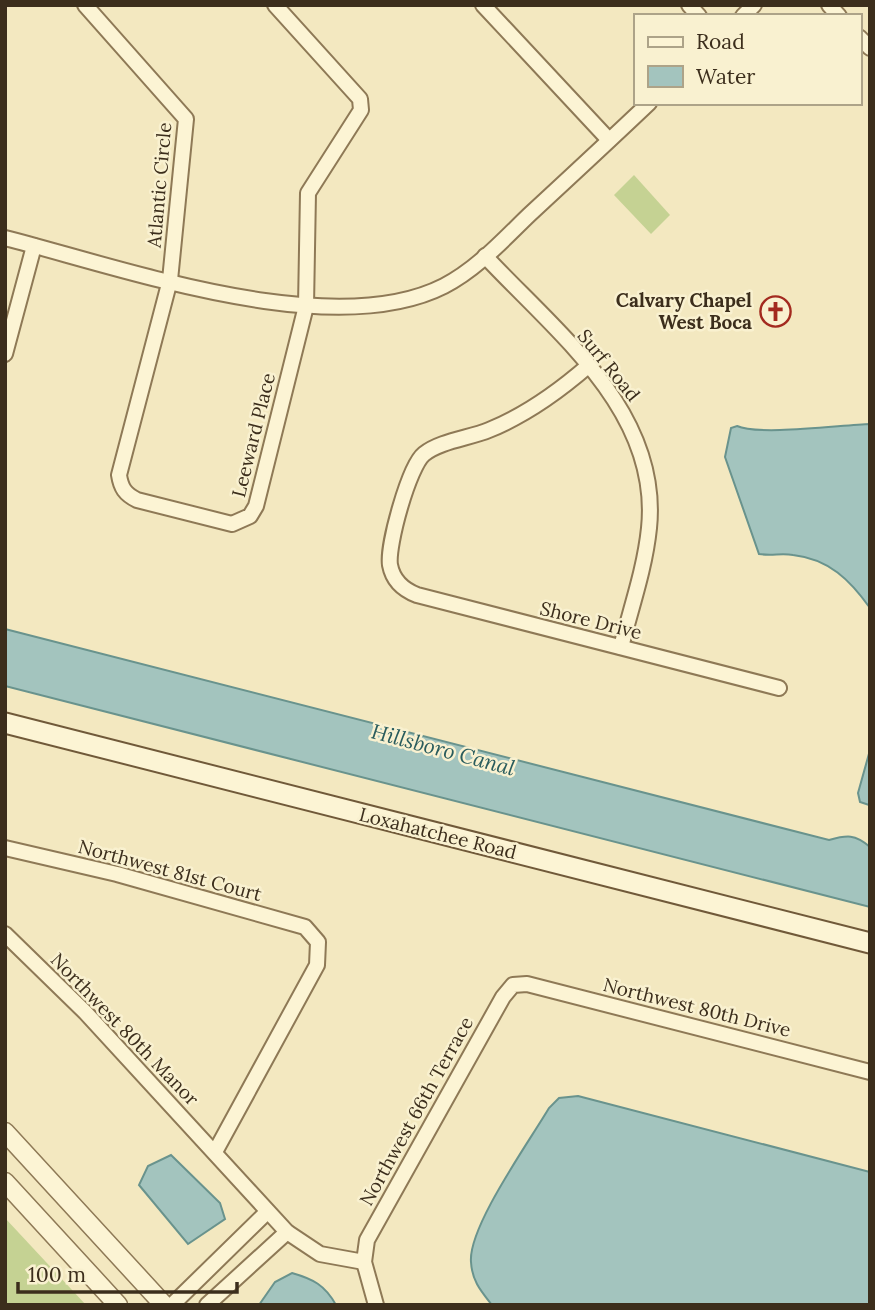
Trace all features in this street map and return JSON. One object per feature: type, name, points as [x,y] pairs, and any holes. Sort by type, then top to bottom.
[{"type":"main road","name":"Loxahatchee Road","points":[[5,723],[870,943]]},
{"type":"street","name":"Atlantic Circle","points":[[85,5],[186,119],[170,280]]},
{"type":"street","points":[[275,5],[360,99],[361,110],[308,193],[306,306]]},
{"type":"street","points":[[483,5],[610,140]]},
{"type":"street","points":[[5,238],[263,302],[306,306],[397,303],[444,285],[485,256],[647,105]]},
{"type":"street","points":[[5,354],[34,246]]},
{"type":"street","name":"Surf Road","points":[[485,256],[613,395],[632,429],[649,491],[649,530],[645,556],[621,647]]},
{"type":"street","name":"Leeward Place","points":[[170,280],[119,475],[120,486],[127,495],[136,500],[232,524],[250,516],[256,506],[306,306]]},
{"type":"street","name":"Shore Drive","points":[[588,366],[563,387],[513,419],[423,455],[411,474],[390,553],[390,564],[397,581],[417,595],[779,688]]},
{"type":"street","name":"Northwest 81st Court","points":[[5,848],[117,874],[305,927],[318,942],[317,965],[215,1152]]},
{"type":"street","name":"Northwest 80th Manor","points":[[5,934],[85,1012],[287,1232],[320,1254],[364,1262]]},
{"type":"street","name":"Northwest 80th Drive","points":[[513,985],[527,984],[870,1072]]},
{"type":"street","name":"Northwest 66th Terrace","points":[[364,1262],[367,1240],[383,1207],[503,997],[513,985]]},
{"type":"street","points":[[5,1132],[164,1305]]},
{"type":"street","points":[[5,1182],[118,1305]]},
{"type":"street","points":[[172,1305],[267,1212]]},
{"type":"street","points":[[207,1305],[287,1232]]},
{"type":"street","points":[[364,1262],[376,1305]]},
{"type":"green space","points":[[634,175],[670,215],[651,234],[614,195]]},
{"type":"green space","points":[[5,1218],[86,1305],[5,1305]]},
{"type":"water","points":[[870,424],[870,608],[855,588],[828,566],[806,557],[789,554],[759,554],[725,457],[731,428],[737,426],[781,430]]},
{"type":"water","name":"Hillsboro Canal","points":[[5,629],[829,840],[855,838],[870,847],[870,907],[5,686]]},
{"type":"water","points":[[870,750],[869,805],[860,802],[858,793]]},
{"type":"water","points":[[578,1096],[870,1172],[870,1305],[492,1305],[473,1275],[471,1262],[479,1228],[501,1185],[549,1108],[559,1098]]},
{"type":"water","points":[[171,1155],[220,1203],[225,1219],[188,1244],[139,1185],[148,1166]]},
{"type":"water","points":[[292,1273],[318,1284],[336,1305],[259,1305],[275,1282]]},
{"type":"place","name":"Calvary Chapel West Boca","points":[[775,311]]}]
